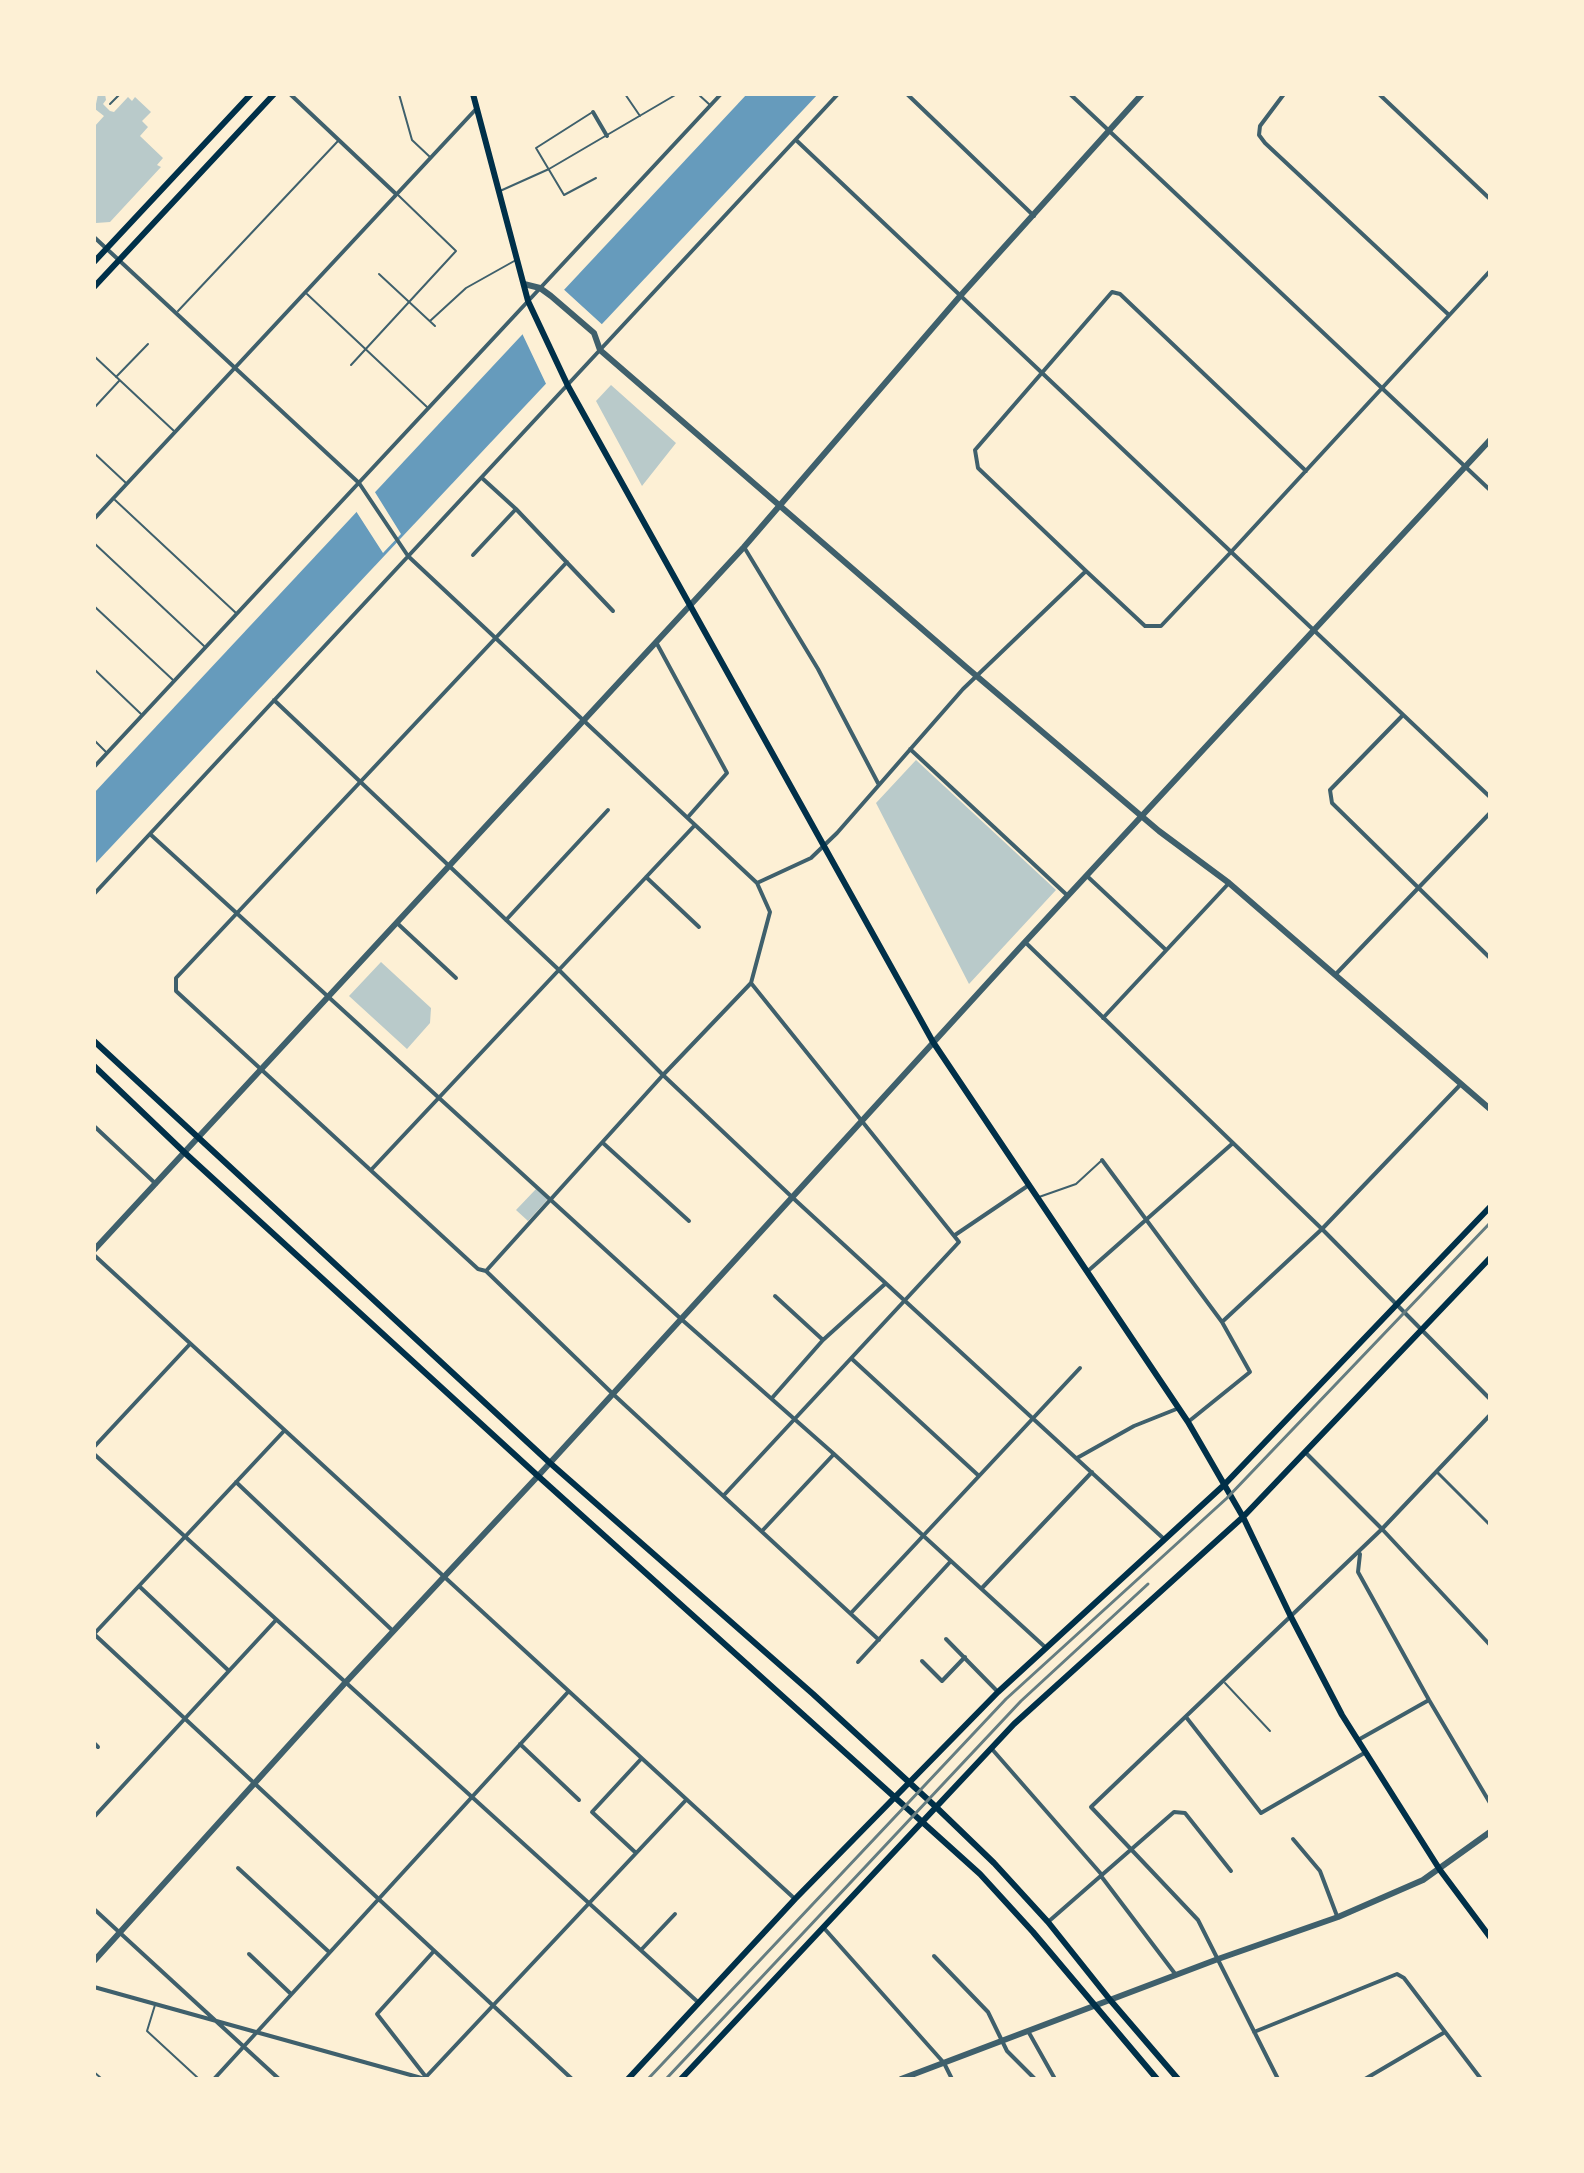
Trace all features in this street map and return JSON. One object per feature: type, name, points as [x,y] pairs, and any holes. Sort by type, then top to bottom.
[{"type":"main road","points":[[94,262],[251,94]]},
{"type":"main road","points":[[94,287],[274,94]]},
{"type":"main road","points":[[473,94],[534,316],[568,386],[689,606],[933,1042],[1188,1422],[1243,1517],[1291,1617],[1358,1740],[1440,1870],[1490,1937]]},
{"type":"main road","points":[[94,1041],[550,1463],[801,1683],[936,1807],[994,1863],[1048,1922],[1178,2079]]},
{"type":"main road","points":[[94,1066],[538,1476],[980,1874],[1157,2079]]},
{"type":"main road","points":[[628,2079],[795,1899],[998,1692],[1224,1485],[1490,1207]]},
{"type":"main road","points":[[681,2079],[991,1748],[1243,1517],[1490,1258]]},
{"type":"street","points":[[290,94],[397,194]]},
{"type":"street","points":[[94,767],[721,94]]},
{"type":"street","points":[[94,894],[838,94]]},
{"type":"street","points":[[907,94],[1034,216]]},
{"type":"street","points":[[1070,94],[1490,490]]},
{"type":"street","points":[[795,1899],[94,1253],[744,547],[961,295],[1142,94]]},
{"type":"street","points":[[1284,94],[1260,126],[1259,135],[1449,315]]},
{"type":"street","points":[[1379,94],[1490,199]]},
{"type":"street","points":[[94,519],[477,108]]},
{"type":"street","points":[[593,112],[607,136]]},
{"type":"street","points":[[796,140],[1490,797]]},
{"type":"street","points":[[94,237],[359,483],[408,556],[757,883],[770,912],[751,983],[663,1075],[486,1271]]},
{"type":"street","points":[[1306,471],[1120,294],[1112,292],[975,450],[974,459],[978,468],[1145,626],[1161,626],[1231,552],[1306,471],[1449,315],[1490,271]]},
{"type":"street","points":[[524,284],[540,288],[551,296],[594,333],[600,350],[977,676],[1142,816],[1229,883],[1490,1109]]},
{"type":"street","points":[[94,1961],[933,1042],[1490,440]]},
{"type":"street","points":[[482,478],[516,509],[613,611]]},
{"type":"street","points":[[473,555],[516,509]]},
{"type":"street","points":[[744,547],[818,669],[879,785]]},
{"type":"street","points":[[567,562],[176,978],[176,991],[478,1269],[486,1271],[613,1394],[725,1494],[879,1640]]},
{"type":"street","points":[[757,883],[811,858],[977,676],[1086,571]]},
{"type":"street","points":[[656,642],[727,773],[688,817]]},
{"type":"street","points":[[274,700],[559,970],[663,1075],[793,1198],[1164,1539]]},
{"type":"street","points":[[1402,715],[1330,790],[1332,803],[1490,958]]},
{"type":"street","points":[[910,749],[1068,896]]},
{"type":"street","points":[[506,920],[608,810]]},
{"type":"street","points":[[1335,975],[1490,813]]},
{"type":"street","points":[[371,1170],[695,824]]},
{"type":"street","points":[[150,834],[549,1200],[1045,1647]]},
{"type":"street","points":[[1087,876],[1166,950]]},
{"type":"street","points":[[646,877],[699,927]]},
{"type":"street","points":[[1103,1018],[1229,883]]},
{"type":"street","points":[[397,923],[456,978]]},
{"type":"street","points":[[1025,942],[1322,1229],[1490,1399]]},
{"type":"street","points":[[725,1494],[959,1242],[751,983]]},
{"type":"street","points":[[1222,1322],[1322,1229],[1461,1084]]},
{"type":"street","points":[[94,1126],[156,1184]]},
{"type":"street","points":[[603,1143],[689,1221]]},
{"type":"street","points":[[1088,1271],[1233,1143]]},
{"type":"street","points":[[1102,1160],[1222,1322],[1250,1372],[1188,1422]]},
{"type":"street","points":[[955,1235],[1029,1185]]},
{"type":"street","points":[[772,1398],[823,1340],[885,1283]]},
{"type":"street","points":[[775,1296],[823,1340]]},
{"type":"street","points":[[94,1447],[190,1344]]},
{"type":"street","points":[[852,1359],[979,1476]]},
{"type":"street","points":[[851,1613],[1080,1368]]},
{"type":"street","points":[[1077,1458],[1134,1426],[1179,1408]]},
{"type":"street","points":[[1278,2079],[1198,1920],[1091,1807],[1382,1529],[1490,1415]]},
{"type":"street","points":[[284,1431],[94,1634],[572,2079]]},
{"type":"street","points":[[1305,1452],[1490,1645]]},
{"type":"street","points":[[94,1454],[699,2003]]},
{"type":"street","points":[[763,1530],[834,1454]]},
{"type":"street","points":[[982,1588],[1092,1472]]},
{"type":"street","points":[[1437,1472],[1490,1525]]},
{"type":"street","points":[[236,1482],[393,1631]]},
{"type":"street","points":[[1382,1529],[1358,1556],[1358,1572],[1490,1803]]},
{"type":"street","points":[[858,1662],[951,1561]]},
{"type":"street","points":[[139,1586],[229,1671]]},
{"type":"street","points":[[94,1817],[276,1620]]},
{"type":"street","points":[[946,1639],[998,1692]]},
{"type":"street","points":[[922,1661],[942,1681],[965,1657]]},
{"type":"street","points":[[214,2079],[568,1692]]},
{"type":"street","points":[[1358,1740],[1429,1700]]},
{"type":"street","points":[[1186,1717],[1261,1813],[1366,1752]]},
{"type":"street","points":[[520,1744],[579,1800]]},
{"type":"street","points":[[991,1748],[1102,1876],[1176,1975]]},
{"type":"street","points":[[636,1853],[592,1812],[641,1759]]},
{"type":"street","points":[[425,2078],[686,1800]]},
{"type":"street","points":[[1048,1922],[1174,1812],[1185,1813],[1231,1871]]},
{"type":"street","points":[[901,2079],[1338,1917],[1423,1880],[1490,1832]]},
{"type":"street","points":[[1293,1839],[1320,1871],[1338,1917]]},
{"type":"street","points":[[238,1868],[329,1952]]},
{"type":"street","points":[[94,1909],[279,2079]]},
{"type":"street","points":[[641,1950],[675,1914]]},
{"type":"street","points":[[823,1927],[944,2063],[952,2079]]},
{"type":"street","points":[[425,2078],[377,2014],[434,1951]]},
{"type":"street","points":[[249,1954],[291,1994]]},
{"type":"street","points":[[934,1956],[988,2012],[1007,2051],[1035,2079]]},
{"type":"street","points":[[1254,2032],[1397,1974],[1404,1978],[1481,2079]]},
{"type":"street","points":[[94,1987],[425,2078]]},
{"type":"street","points":[[1028,2031],[1055,2079]]},
{"type":"street","points":[[1365,2079],[1445,2032]]},
{"type":"lane","points":[[110,104],[120,94]]},
{"type":"lane","points":[[399,94],[412,140],[431,157]]},
{"type":"lane","points":[[625,94],[640,117]]},
{"type":"lane","points":[[499,191],[549,169],[677,94]]},
{"type":"lane","points":[[698,94],[711,105]]},
{"type":"lane","points":[[593,112],[536,148],[564,195],[596,178]]},
{"type":"lane","points":[[175,313],[339,140]]},
{"type":"lane","points":[[351,365],[456,251],[397,194]]},
{"type":"lane","points":[[430,321],[466,288],[517,259]]},
{"type":"lane","points":[[379,274],[435,326]]},
{"type":"lane","points":[[305,292],[428,408]]},
{"type":"lane","points":[[116,377],[148,344]]},
{"type":"lane","points":[[94,356],[175,432]]},
{"type":"lane","points":[[94,408],[120,381]]},
{"type":"lane","points":[[94,453],[126,484]]},
{"type":"lane","points":[[113,499],[237,614]]},
{"type":"lane","points":[[94,543],[206,647]]},
{"type":"lane","points":[[94,606],[174,681]]},
{"type":"lane","points":[[94,669],[142,715]]},
{"type":"lane","points":[[94,740],[107,753]]},
{"type":"lane","points":[[1038,1198],[1076,1184],[1102,1160]]},
{"type":"lane","points":[[1224,1682],[1270,1731]]},
{"type":"lane","points":[[155,2004],[147,2031],[199,2079]]},
{"type":"lane","points":[[94,2072],[102,2079]]},
{"type":"shaded area","points":[[98,94],[105,94],[103,104],[110,111],[114,112],[128,97],[132,101],[135,97],[151,112],[142,121],[148,127],[140,136],[163,158],[157,165],[161,167],[110,222],[96,223],[94,127],[104,116],[95,109]]},
{"type":"shaded area","points":[[611,385],[676,443],[642,486],[596,401]]},
{"type":"shaded area","points":[[916,760],[1056,890],[969,984],[876,803]]},
{"type":"shaded area","points":[[381,962],[431,1008],[430,1023],[407,1049],[349,996]]},
{"type":"shaded area","points":[[536,1189],[548,1199],[528,1221],[516,1210]]},
{"type":"water","points":[[747,94],[818,94],[94,865],[94,793]]},
{"type":"pier","points":[[560,286],[606,328],[548,388],[520,329]]},
{"type":"pier","points":[[373,489],[401,534],[383,553],[354,508]]},
{"type":"railway","points":[[648,2079],[1006,1699],[1227,1498],[1490,1223]]},
{"type":"railway","points":[[666,2079],[1021,1701],[1148,1584]]}]
